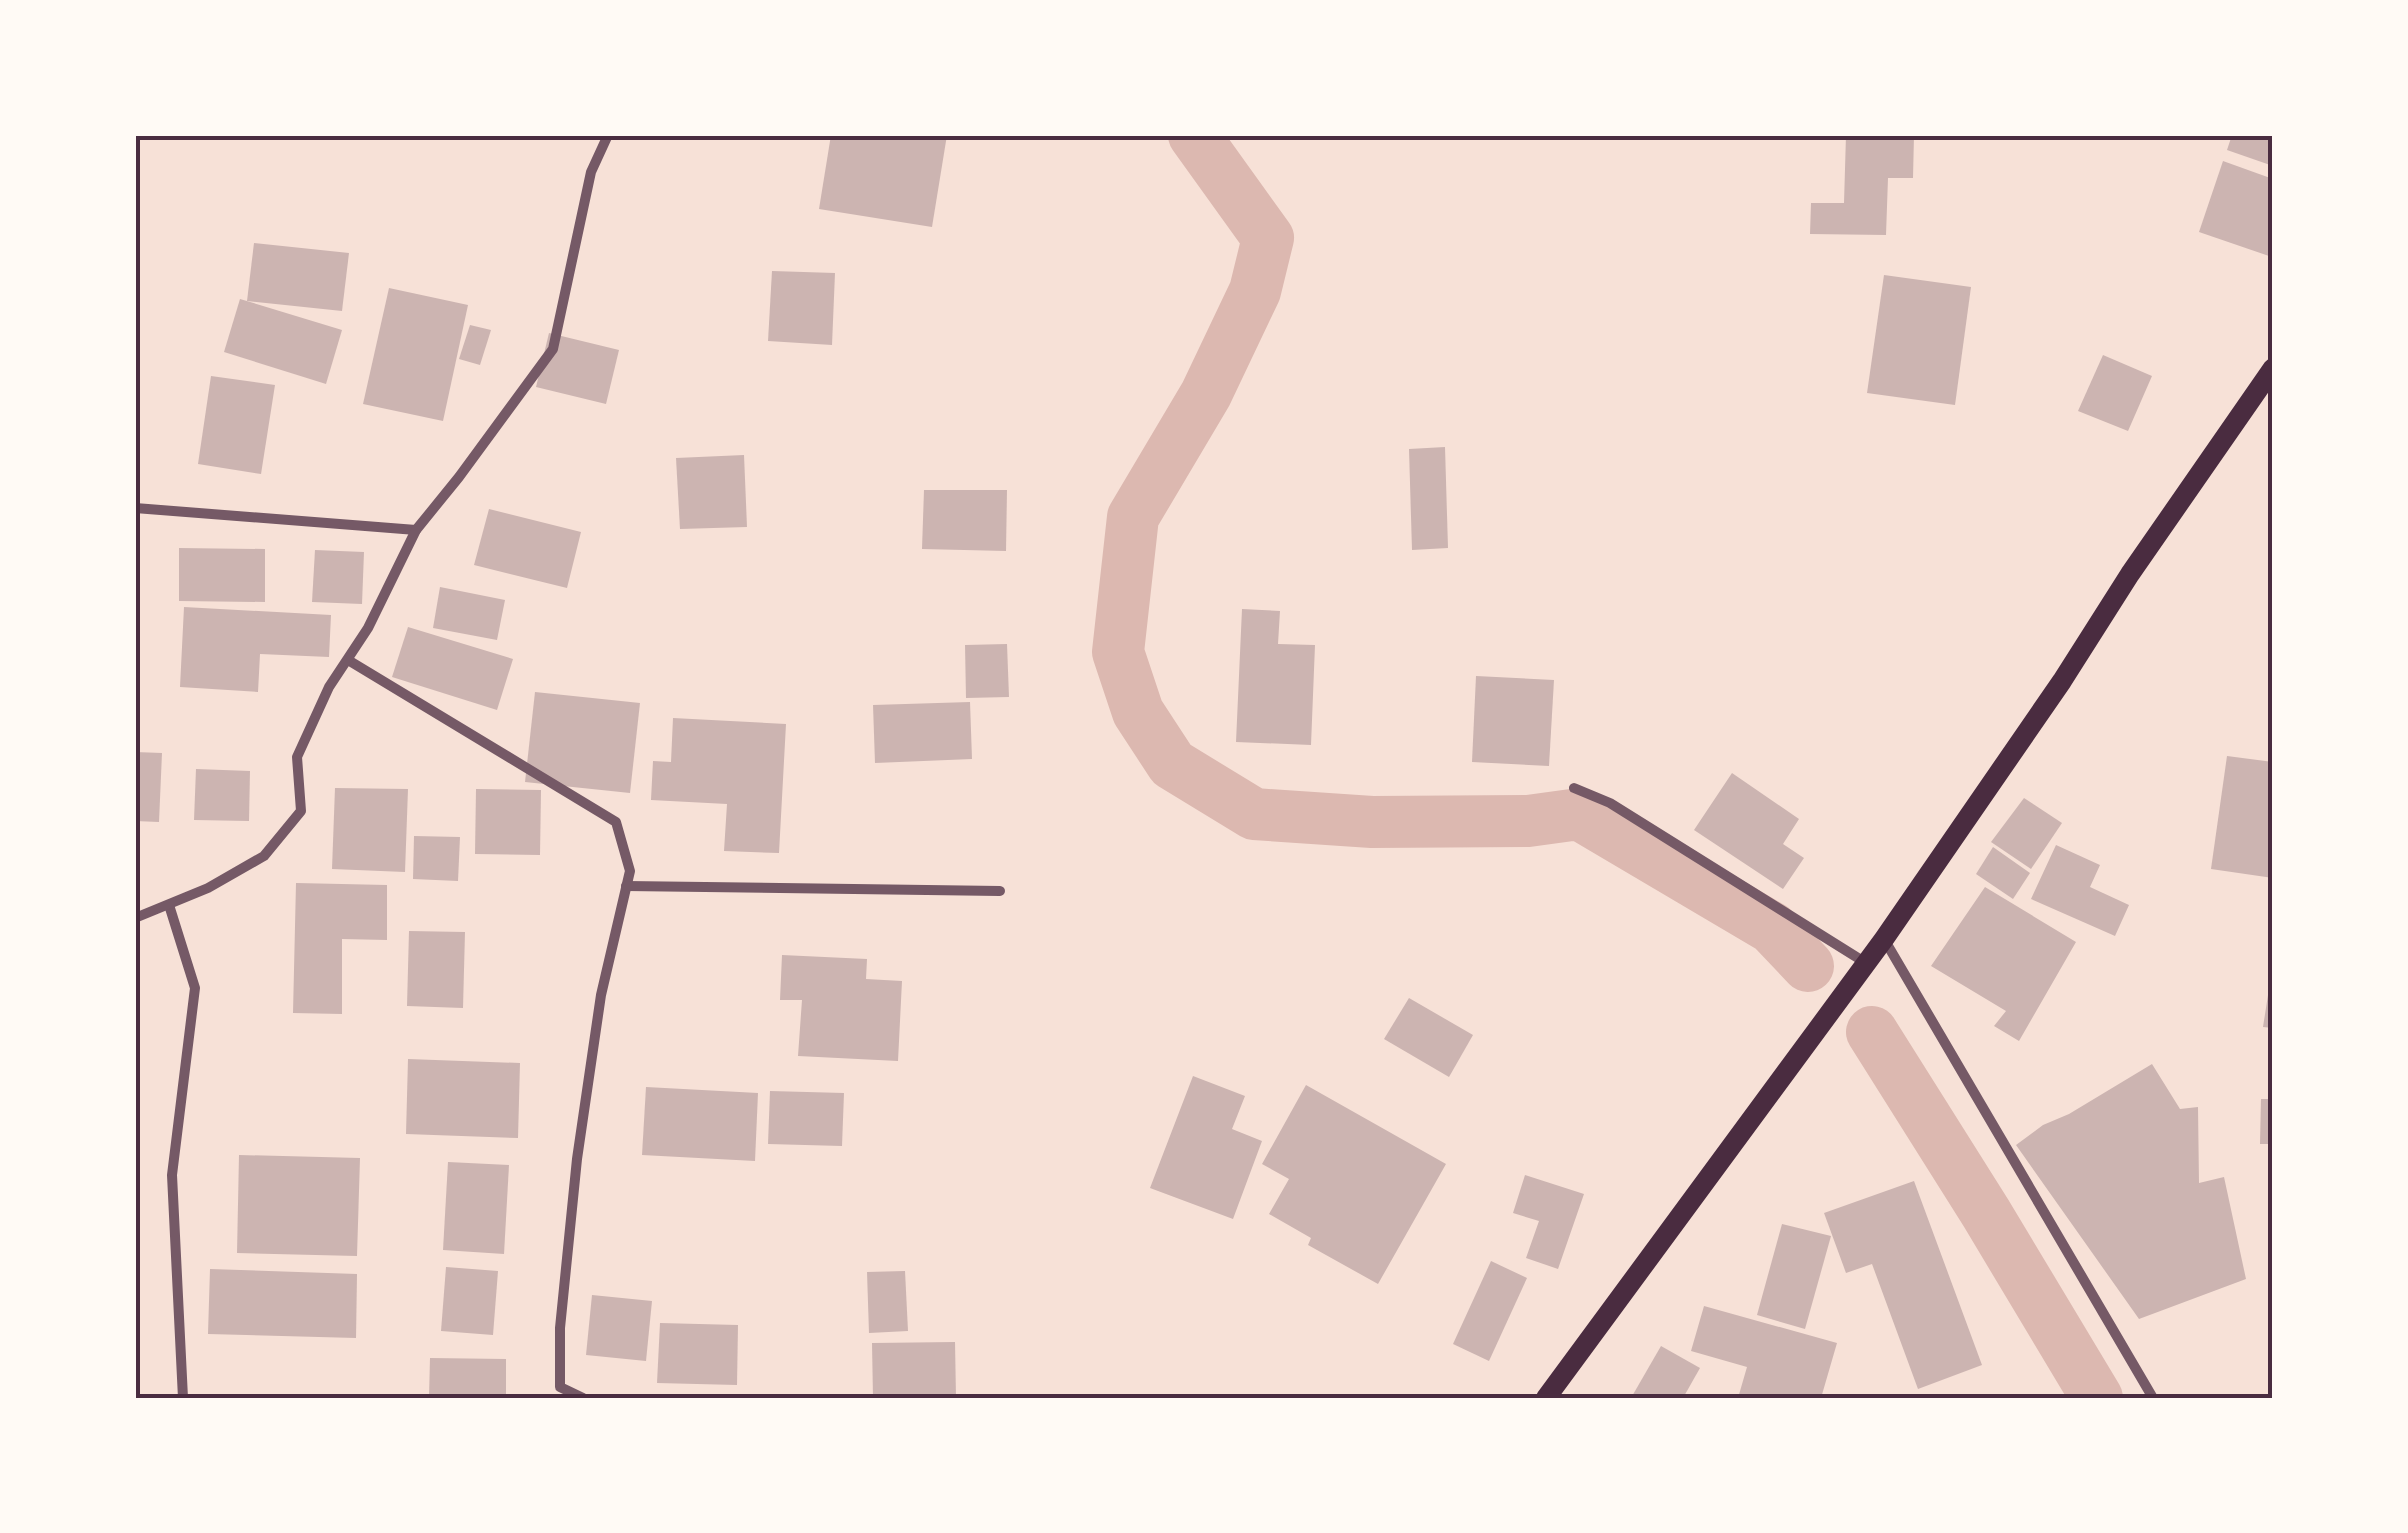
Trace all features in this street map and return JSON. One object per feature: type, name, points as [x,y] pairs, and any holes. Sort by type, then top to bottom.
[{"type":"main road","points":[[1546,1398],[1884,939],[2273,368]]},
{"type":"street","points":[[135,918],[170,906],[264,856],[300,811],[297,757],[329,687],[368,628],[416,530],[553,349],[591,172],[608,135]]},
{"type":"street","points":[[135,508],[416,530]]},
{"type":"street","points":[[348,660],[616,822],[630,871],[598,1013],[577,1159],[560,1328],[560,1387],[582,1398]]},
{"type":"street","points":[[1574,788],[1610,803],[1861,970]]},
{"type":"street","points":[[626,886],[1000,891]]},
{"type":"street","points":[[170,906],[195,988],[172,1175],[183,1398]]},
{"type":"street","points":[[1884,939],[2153,1398]]},
{"type":"building","points":[[831,135],[947,135],[932,227],[819,209]]},
{"type":"building","points":[[1846,135],[1914,135],[1913,178],[1888,178],[1886,235],[1810,234],[1811,203],[1844,203]]},
{"type":"building","points":[[2232,135],[2273,135],[2273,166],[2227,150]]},
{"type":"building","points":[[2223,161],[2273,179],[2273,244],[2269,256],[2199,232]]},
{"type":"building","points":[[254,243],[349,253],[342,311],[247,301]]},
{"type":"building","points":[[772,271],[835,273],[832,345],[768,341]]},
{"type":"building","points":[[1884,275],[1971,287],[1955,405],[1867,393]]},
{"type":"building","points":[[389,288],[468,305],[443,421],[363,404]]},
{"type":"building","points":[[240,299],[342,330],[326,384],[224,352]]},
{"type":"building","points":[[470,325],[491,330],[480,365],[459,359]]},
{"type":"building","points":[[549,333],[619,350],[606,404],[536,387]]},
{"type":"building","points":[[2103,355],[2152,376],[2128,431],[2078,411]]},
{"type":"building","points":[[211,376],[275,385],[261,474],[198,464]]},
{"type":"building","points":[[1445,447],[1448,548],[1412,550],[1409,449]]},
{"type":"building","points":[[744,455],[747,527],[680,529],[676,458]]},
{"type":"building","points":[[924,490],[1007,490],[1006,551],[922,549]]},
{"type":"building","points":[[489,509],[581,532],[567,588],[474,565]]},
{"type":"building","points":[[179,548],[265,549],[265,602],[179,601]]},
{"type":"building","points":[[315,550],[364,552],[362,604],[312,602]]},
{"type":"building","points":[[440,587],[505,600],[497,640],[433,628]]},
{"type":"building","points":[[184,607],[331,615],[329,657],[260,654],[258,692],[180,687]]},
{"type":"building","points":[[1242,609],[1280,611],[1278,644],[1315,645],[1311,745],[1236,742]]},
{"type":"building","points":[[408,627],[513,659],[497,710],[392,677]]},
{"type":"building","points":[[1007,644],[1009,697],[966,698],[965,645]]},
{"type":"building","points":[[1476,676],[1554,680],[1549,766],[1472,762]]},
{"type":"building","points":[[535,692],[640,703],[630,793],[525,782]]},
{"type":"building","points":[[970,702],[972,759],[875,763],[873,705]]},
{"type":"building","points":[[673,718],[786,724],[779,853],[724,851],[727,804],[651,800],[653,761],[671,762]]},
{"type":"building","points":[[135,752],[162,753],[159,822],[135,821]]},
{"type":"building","points":[[2227,756],[2273,762],[2273,878],[2211,869]]},
{"type":"building","points":[[196,769],[250,771],[249,821],[194,820]]},
{"type":"building","points":[[1732,773],[1799,819],[1783,844],[1804,858],[1783,889],[1694,830]]},
{"type":"building","points":[[335,788],[408,789],[405,872],[332,869]]},
{"type":"building","points":[[476,789],[541,790],[540,855],[475,854]]},
{"type":"building","points":[[2024,798],[2062,823],[2031,869],[1991,842]]},
{"type":"building","points":[[414,836],[460,837],[458,881],[413,879]]},
{"type":"building","points":[[2056,845],[2100,865],[2090,887],[2129,905],[2115,936],[2031,899]]},
{"type":"building","points":[[1993,847],[2030,873],[2013,899],[1976,874]]},
{"type":"building","points":[[296,883],[387,885],[387,940],[342,939],[342,1014],[293,1013]]},
{"type":"building","points":[[1985,887],[2076,942],[2019,1041],[1994,1026],[2006,1011],[1931,966]]},
{"type":"building","points":[[409,931],[465,932],[463,1008],[407,1006]]},
{"type":"building","points":[[782,955],[867,959],[866,979],[902,981],[898,1061],[798,1056],[802,1000],[780,1000]]},
{"type":"building","points":[[2273,977],[2273,1028],[2263,1027]]},
{"type":"building","points":[[1409,998],[1473,1035],[1449,1077],[1384,1039]]},
{"type":"building","points":[[408,1059],[520,1063],[518,1138],[406,1134]]},
{"type":"building","points":[[2152,1064],[2180,1109],[2198,1107],[2199,1183],[2224,1177],[2246,1279],[2139,1319],[2016,1145],[2043,1125],[2069,1114]]},
{"type":"building","points":[[1193,1076],[1245,1096],[1232,1129],[1262,1141],[1233,1219],[1150,1188]]},
{"type":"building","points":[[1306,1085],[1446,1164],[1378,1284],[1308,1245],[1311,1238],[1269,1214],[1289,1179],[1262,1164]]},
{"type":"building","points":[[646,1087],[758,1093],[755,1161],[642,1155]]},
{"type":"building","points":[[770,1091],[844,1093],[842,1146],[768,1144]]},
{"type":"building","points":[[2261,1099],[2273,1099],[2273,1144],[2260,1144]]},
{"type":"building","points":[[239,1155],[360,1158],[357,1256],[237,1253]]},
{"type":"building","points":[[448,1162],[509,1165],[504,1254],[443,1250]]},
{"type":"building","points":[[1525,1175],[1584,1194],[1558,1269],[1526,1258],[1539,1221],[1513,1213]]},
{"type":"building","points":[[1914,1181],[1982,1365],[1918,1389],[1872,1264],[1846,1273],[1824,1213]]},
{"type":"building","points":[[1782,1224],[1831,1236],[1805,1329],[1757,1315]]},
{"type":"building","points":[[1491,1261],[1527,1278],[1489,1361],[1453,1344]]},
{"type":"building","points":[[446,1267],[498,1271],[493,1335],[441,1331]]},
{"type":"building","points":[[210,1269],[357,1274],[356,1338],[208,1334]]},
{"type":"building","points":[[905,1271],[908,1331],[869,1333],[867,1272]]},
{"type":"building","points":[[592,1295],[652,1301],[646,1361],[586,1355]]},
{"type":"building","points":[[1704,1306],[1837,1343],[1821,1398],[1738,1398],[1747,1367],[1691,1351]]},
{"type":"building","points":[[660,1323],[738,1325],[737,1385],[657,1383]]},
{"type":"building","points":[[955,1342],[956,1398],[873,1398],[872,1343]]},
{"type":"building","points":[[1661,1346],[1700,1368],[1683,1398],[1631,1398]]},
{"type":"building","points":[[430,1358],[506,1359],[506,1398],[429,1398]]},
{"type":"waterway","points":[[1194,135],[1268,238],[1255,291],[1206,394],[1133,517],[1118,652],[1138,712],[1172,764],[1254,814],[1372,822],[1528,821],[1579,814],[1772,928],[1808,966]]},
{"type":"waterway","points":[[1872,1032],[2097,1398]]}]
